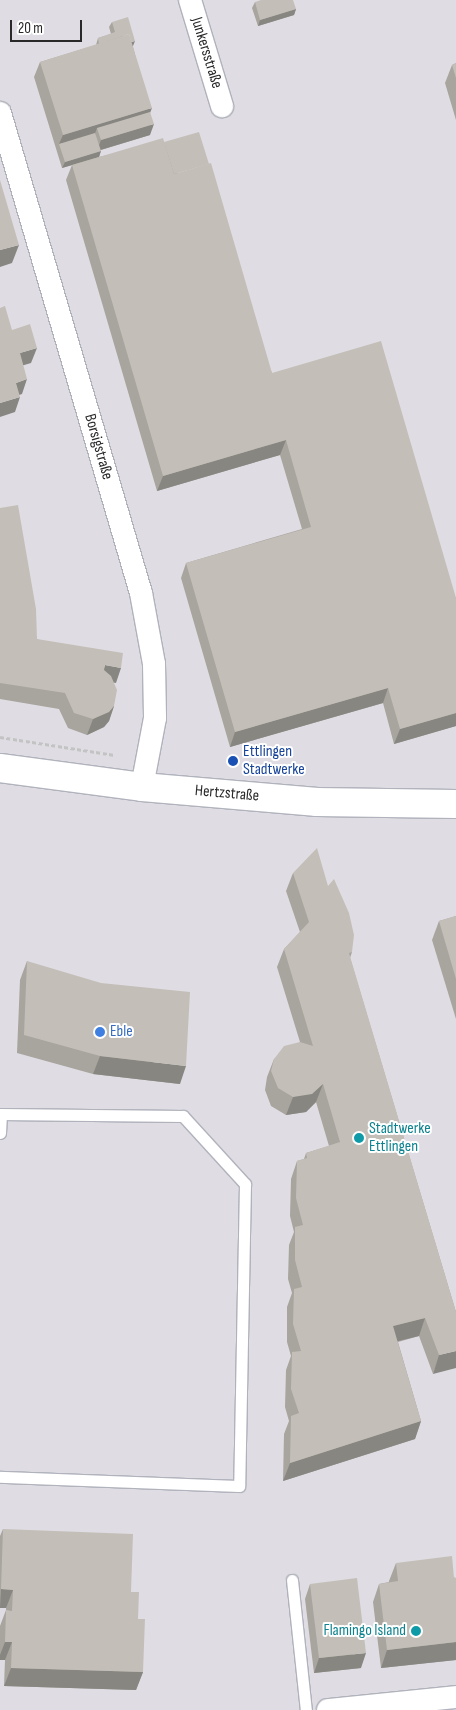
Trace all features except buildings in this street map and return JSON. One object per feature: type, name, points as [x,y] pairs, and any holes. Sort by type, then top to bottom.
[{"type":"street","name":"Junkersstraße","points":[[190,0],[222,106]]},
{"type":"street","name":"Borsigstraße","points":[[0,113],[141,593],[154,664],[154,718],[142,787]]},
{"type":"street","name":"Hertzstraße","points":[[0,768],[142,787],[317,802],[456,804]]},
{"type":"street","points":[[328,1710],[376,1708],[456,1698]]},
{"type":"lane","points":[[0,1133],[0,1114],[183,1116],[246,1184],[239,1486],[0,1478]]},
{"type":"lane","points":[[292,1580],[306,1710]]},
{"type":"path","points":[[0,737],[113,755]]},
{"type":"shaded area","points":[[0,0],[456,0],[456,1710],[0,1710]]},
{"type":"place","name":"Ettlingen Stadtwerke","points":[[233,761]]},
{"type":"place","name":"Eble","points":[[100,1032]]},
{"type":"place","name":"Stadtwerke Ettlingen","points":[[359,1138]]},
{"type":"place","name":"Flamingo Island","points":[[416,1631]]}]
